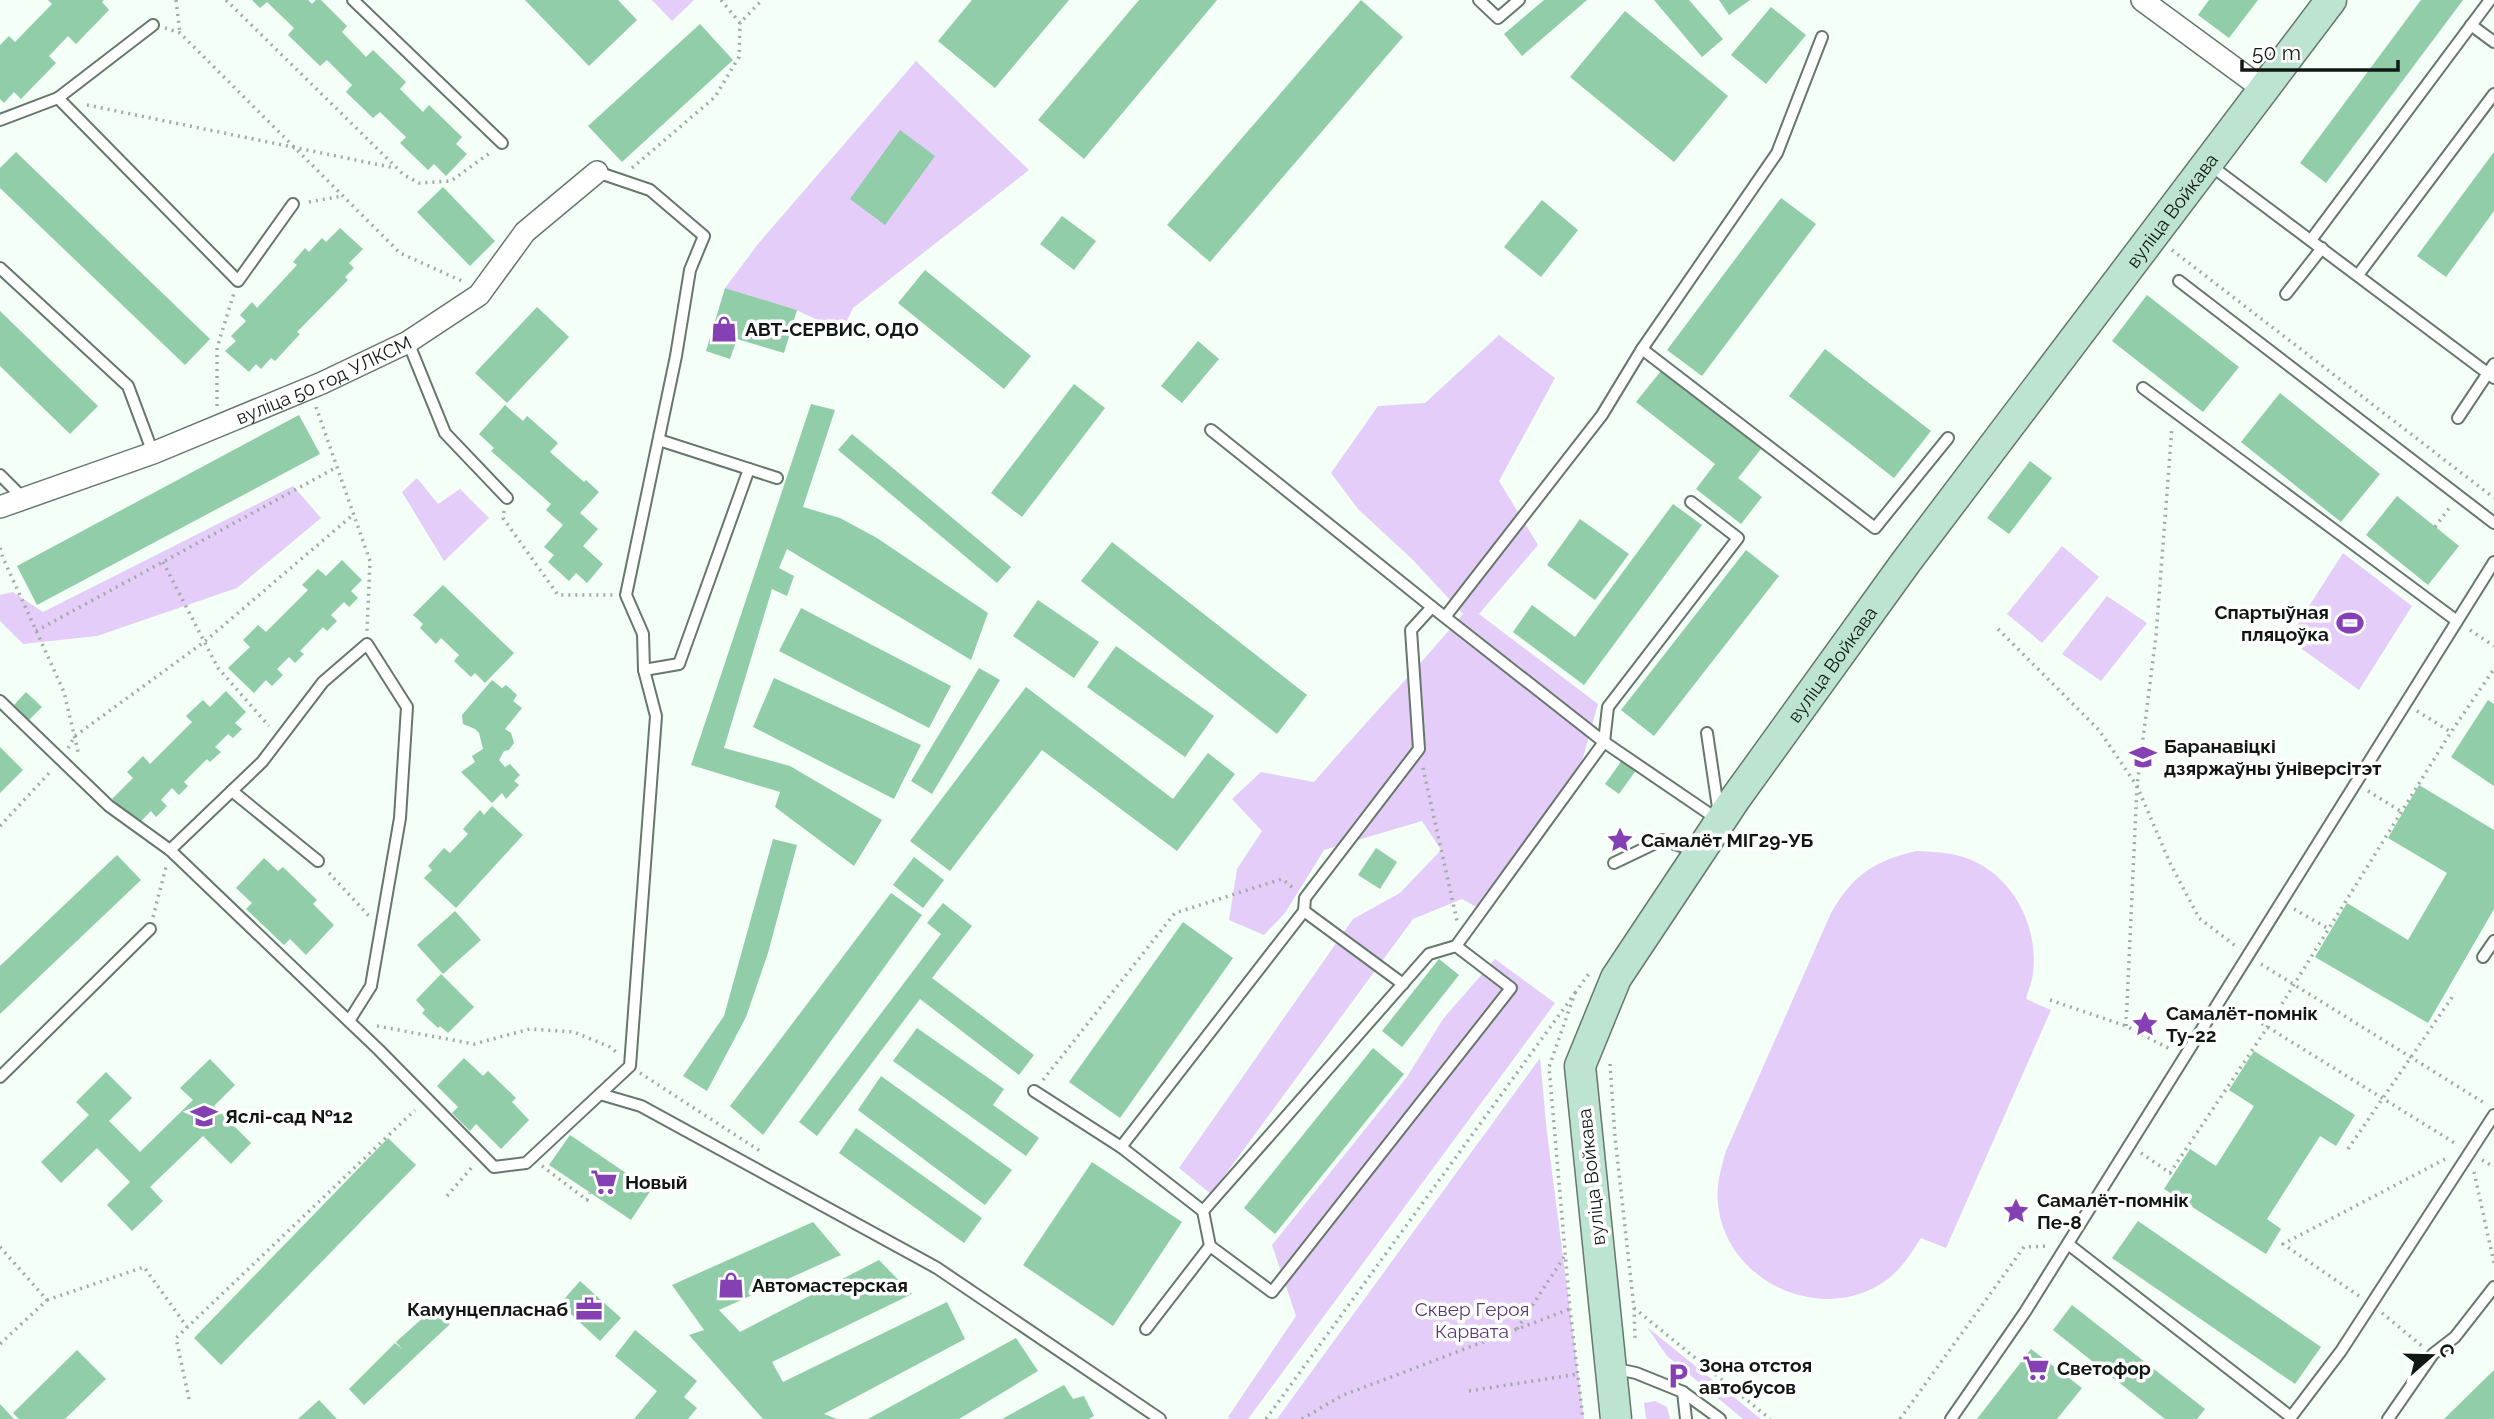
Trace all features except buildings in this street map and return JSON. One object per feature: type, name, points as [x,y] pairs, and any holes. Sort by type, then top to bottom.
[{"type":"main road","name":"вуліца Войкава","points":[[1616,1419],[1623,1370],[1580,1066],[1616,978],[1720,821],[1906,562],[2331,0]]},
{"type":"street","points":[[2144,1],[2263,89]]},
{"type":"street","name":"вуліца 50 год УЛКСМ","points":[[0,507],[153,453],[309,388],[408,342],[480,295],[526,232],[597,172]]},
{"type":"lane","points":[[353,0],[502,143]]},
{"type":"lane","points":[[1479,0],[1498,18],[1519,0]]},
{"type":"lane","points":[[2311,240],[2490,0]]},
{"type":"lane","points":[[0,120],[58,98],[153,25]]},
{"type":"lane","points":[[2471,25],[2494,41]]},
{"type":"lane","points":[[1445,617],[1602,415],[1642,349],[1777,153],[1822,37]]},
{"type":"lane","points":[[2358,275],[2494,94]]},
{"type":"lane","points":[[58,98],[238,281],[293,204]]},
{"type":"lane","points":[[2208,163],[2492,372],[2458,418]]},
{"type":"lane","points":[[0,701],[109,807],[170,850],[349,1021],[494,1167],[526,1163],[630,1066],[656,716],[644,670],[643,634],[626,595],[676,356],[691,270],[704,236],[650,190],[597,172]]},
{"type":"lane","points":[[2286,294],[2322,248]]},
{"type":"lane","points":[[0,268],[128,386],[153,453]]},
{"type":"lane","points":[[2179,281],[2494,523]]},
{"type":"lane","points":[[408,342],[445,433],[507,498]]},
{"type":"lane","points":[[1642,349],[1875,528],[1948,438]]},
{"type":"lane","points":[[2143,388],[2457,621]]},
{"type":"lane","points":[[1211,429],[1604,742],[1720,821]]},
{"type":"lane","points":[[659,440],[777,478]]},
{"type":"lane","points":[[644,670],[679,664],[748,469]]},
{"type":"lane","points":[[0,475],[23,498]]},
{"type":"lane","points":[[1203,1211],[1429,954],[1458,943],[1604,742],[1608,707],[1738,538],[1691,502]]},
{"type":"lane","points":[[1951,1419],[2025,1312],[2494,562]]},
{"type":"lane","points":[[1121,1147],[1304,911],[1305,898],[1419,749],[1411,630],[1432,607]]},
{"type":"lane","points":[[170,850],[262,762],[323,681],[367,644],[407,706],[400,818],[371,986],[349,1021]]},
{"type":"lane","points":[[1707,733],[1720,821]]},
{"type":"lane","points":[[232,791],[318,861]]},
{"type":"lane","points":[[1614,863],[1662,840],[1700,852]]},
{"type":"lane","points":[[1304,911],[1403,984]]},
{"type":"lane","points":[[0,1077],[150,929]]},
{"type":"lane","points":[[2483,957],[2494,941]]},
{"type":"lane","points":[[1034,1091],[1121,1147],[1203,1211],[1210,1246],[1272,1292],[1511,988],[1458,943]]},
{"type":"lane","points":[[600,1094],[641,1106],[937,1268],[1160,1419]]},
{"type":"lane","points":[[2068,1244],[2291,1416],[2341,1351],[2494,1115]]},
{"type":"lane","points":[[1146,1329],[1210,1246]]},
{"type":"lane","points":[[2388,1419],[2433,1354],[2455,1337],[2494,1287]]},
{"type":"lane","points":[[1623,1370],[1683,1392],[1720,1419]]},
{"type":"lane","points":[[1683,1392],[1686,1419]]},
{"type":"path","points":[[176,0],[180,33]]},
{"type":"path","points":[[226,0],[397,169],[419,183],[451,181],[502,143]]},
{"type":"path","points":[[619,180],[715,97],[739,57],[740,23],[721,0]]},
{"type":"path","points":[[740,23],[762,0]]},
{"type":"path","points":[[153,25],[180,33],[400,253],[483,291]]},
{"type":"path","points":[[58,98],[397,169]]},
{"type":"path","points":[[293,204],[342,196]]},
{"type":"path","points":[[2168,247],[2494,498]]},
{"type":"path","points":[[217,426],[217,348],[238,281]]},
{"type":"path","points":[[309,388],[370,561],[367,644]]},
{"type":"path","points":[[2126,1026],[2137,786],[2156,636],[2173,411]]},
{"type":"path","points":[[36,631],[337,467]]},
{"type":"path","points":[[507,498],[503,518],[558,595],[626,595]]},
{"type":"path","points":[[75,736],[204,642],[354,514]]},
{"type":"path","points":[[0,548],[64,692],[87,785]]},
{"type":"path","points":[[163,562],[218,668],[280,738]]},
{"type":"path","points":[[2457,621],[2494,646]]},
{"type":"path","points":[[1998,629],[2099,730],[2137,786],[2170,863],[2199,918],[2248,956],[2494,1109]]},
{"type":"path","points":[[2129,1146],[2170,1173],[2267,1028],[2451,732],[2494,669]]},
{"type":"path","points":[[2406,704],[2451,732]]},
{"type":"path","points":[[1419,749],[1458,943]]},
{"type":"path","points":[[0,826],[61,760]]},
{"type":"path","points":[[2356,783],[2402,812]]},
{"type":"path","points":[[150,929],[170,850]]},
{"type":"path","points":[[318,861],[381,928]]},
{"type":"path","points":[[1034,1091],[1175,913],[1282,879],[1305,898]]},
{"type":"path","points":[[2282,901],[2329,929]]},
{"type":"path","points":[[1266,1419],[1575,993],[1549,1068],[1570,1309],[1583,1419]]},
{"type":"path","points":[[2348,1149],[2455,993]]},
{"type":"path","points":[[2222,998],[2494,1167]]},
{"type":"path","points":[[2050,1000],[2126,1026],[2185,1056]]},
{"type":"path","points":[[349,1021],[474,1044],[530,1029],[574,1032],[610,1046],[630,1066]]},
{"type":"path","points":[[1609,1062],[1634,1308],[1623,1370]]},
{"type":"path","points":[[189,1399],[176,1338],[427,1099]]},
{"type":"path","points":[[2470,1152],[2494,1263]]},
{"type":"path","points":[[2433,1354],[2371,1304],[2283,1244],[2442,1158],[2470,1152]]},
{"type":"path","points":[[446,1196],[482,1155]]},
{"type":"path","points":[[533,1156],[587,1200],[590,1193]]},
{"type":"path","points":[[1900,1419],[2024,1247],[2068,1244]]},
{"type":"path","points":[[0,1247],[47,1300]]},
{"type":"path","points":[[1517,1329],[1565,1255]]},
{"type":"path","points":[[0,1344],[47,1300],[144,1267],[187,1327]]},
{"type":"path","points":[[1634,1308],[1770,1419]]},
{"type":"path","points":[[1302,1419],[1341,1396],[1570,1309]]},
{"type":"path","points":[[1469,1391],[1578,1374]]},
{"type":"green space","points":[[652,0],[694,0],[672,21]]},
{"type":"green space","points":[[916,61],[1029,170],[853,308],[842,331],[796,310],[725,288],[758,244]]},
{"type":"green space","points":[[1499,335],[1555,378],[1499,481],[1538,545],[1479,614],[1598,704],[1577,779],[1482,910],[1462,899],[1413,919],[1211,1194],[1179,1168],[1353,919],[1400,893],[1441,850],[1422,821],[1324,850],[1285,913],[1264,935],[1229,920],[1237,869],[1262,831],[1232,799],[1261,772],[1314,782],[1463,614],[1412,559],[1358,509],[1331,473],[1378,406],[1425,403]]},
{"type":"green space","points":[[417,478],[438,504],[460,489],[489,518],[444,561],[402,492]]},
{"type":"green space","points":[[293,486],[321,518],[237,588],[97,636],[23,644],[0,621],[0,595],[13,592],[43,612]]},
{"type":"green space","points":[[2062,546],[2099,577],[2042,643],[2007,614]]},
{"type":"green space","name":"Спартыўная пляцоўка","points":[[2343,553],[2412,606],[2359,690],[2288,639]]},
{"type":"green space","points":[[2107,596],[2147,623],[2101,681],[2062,654]]},
{"type":"green space","points":[[1916,851],[1950,854],[1969,859],[1985,867],[2010,890],[2020,905],[2032,938],[2033,973],[2026,999],[2051,1010],[1946,1248],[1921,1238],[1906,1260],[1888,1279],[1863,1293],[1835,1299],[1808,1297],[1782,1289],[1758,1275],[1739,1255],[1725,1231],[1718,1203],[1721,1170],[1726,1151],[1831,913],[1856,879],[1876,865]]},
{"type":"green space","points":[[1495,959],[1555,1003],[1248,1419],[1230,1419],[1228,1417],[1296,1316],[1272,1245],[1407,1077],[1443,1019]]},
{"type":"green space","name":"Сквер Героя Карвата","points":[[1540,1058],[1547,1133],[1584,1419],[1277,1419]]},
{"type":"green space","points":[[1647,1327],[1761,1419],[1743,1419],[1667,1356]]},
{"type":"green space","points":[[1655,1401],[1667,1407],[1670,1419],[1646,1419],[1644,1403]]},
{"type":"place","name":"АВТ-СЕРВИС, ОДО","points":[[724,329]]},
{"type":"place","name":"Спартыўная пляцоўка","points":[[2350,623]]},
{"type":"place","name":"Баранавіцкі дзяржаўны ўніверсітэт","points":[[2143,757]]},
{"type":"place","name":"Самалёт МІГ29-УБ","points":[[1620,840]]},
{"type":"place","name":"Самалёт-помнік Ту-22","points":[[2145,1024]]},
{"type":"place","name":"Яслі-сад №12","points":[[204,1116]]},
{"type":"place","name":"Новый","points":[[604,1182]]},
{"type":"place","name":"Самалёт-помнік Пе-8","points":[[2016,1211]]},
{"type":"place","name":"Автомастерская","points":[[731,1285]]},
{"type":"place","name":"Камунцепласнаб","points":[[589,1309]]},
{"type":"place","name":"Светофор","points":[[2036,1368]]},
{"type":"place","name":"Зона отстоя автобусов","points":[[1678,1376]]}]
